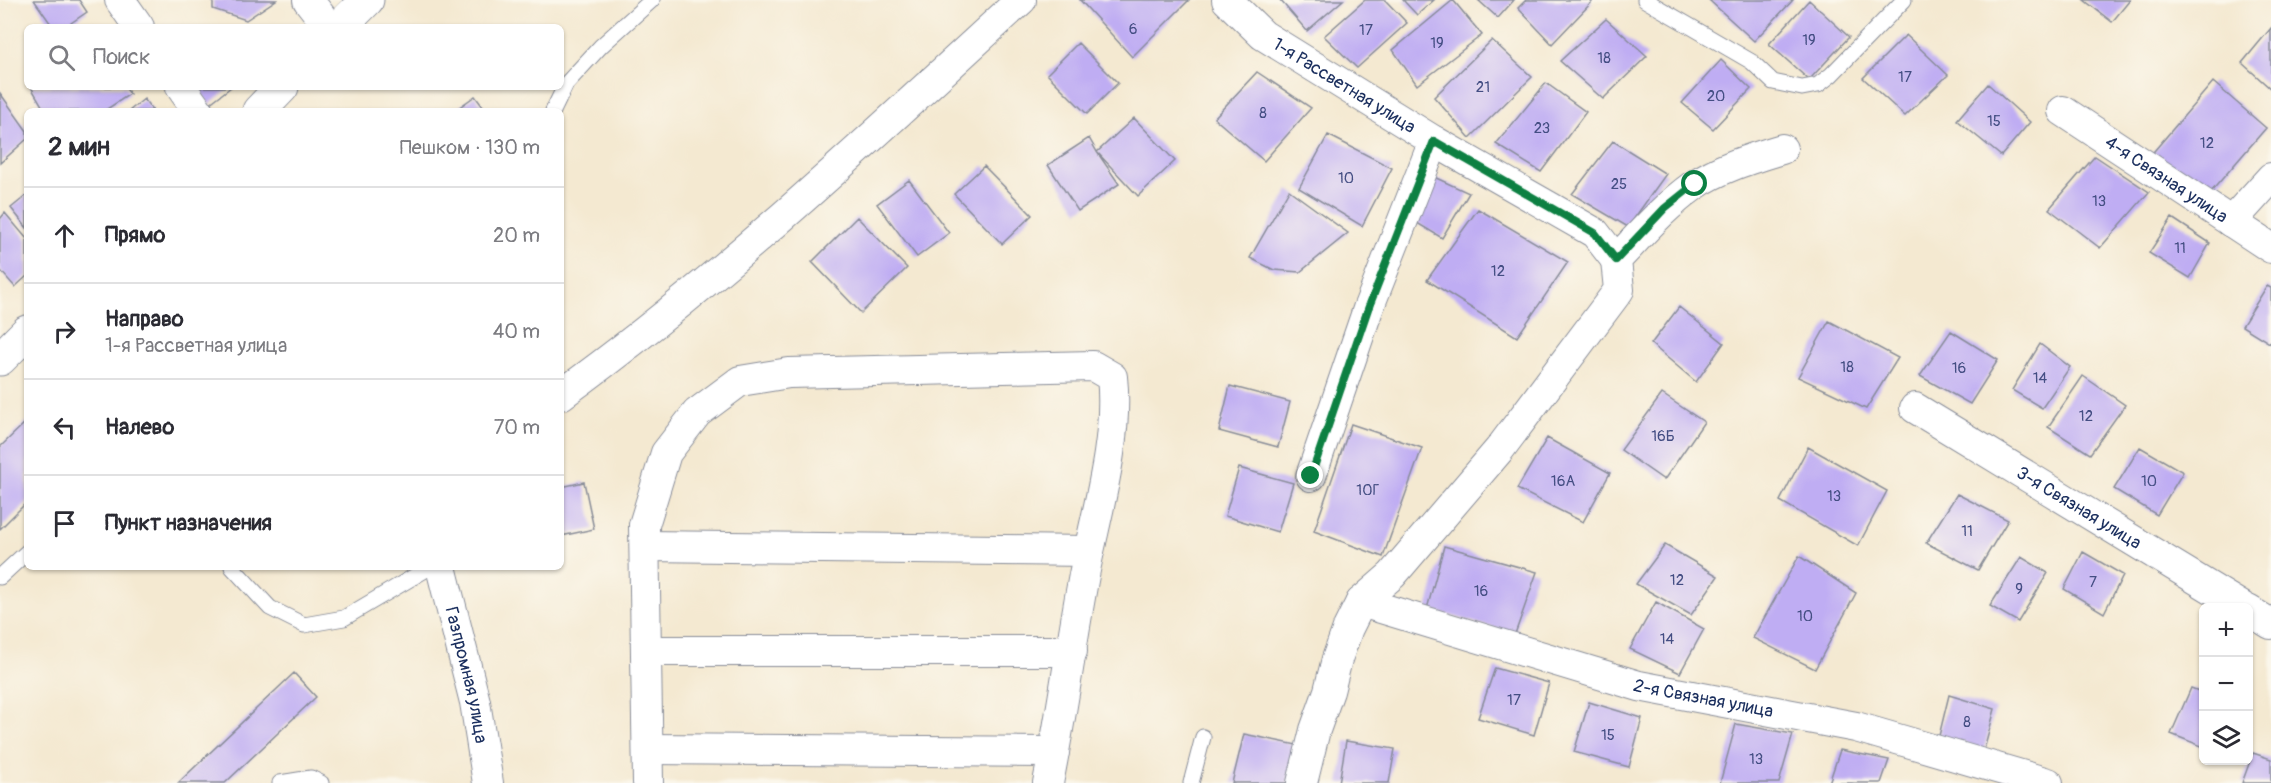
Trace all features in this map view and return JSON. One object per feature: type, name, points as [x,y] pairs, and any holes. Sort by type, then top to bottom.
[{"type":"street","points":[[120,0],[137,24]]},
{"type":"street","points":[[308,0],[326,24]]},
{"type":"street","points":[[343,24],[367,0]]},
{"type":"street","points":[[564,394],[629,346],[786,215],[1021,0]]},
{"type":"street","name":"1-я Рассветная улица","points":[[1227,0],[1263,35],[1434,141],[1595,233],[1616,260]]},
{"type":"street","points":[[183,90],[196,108]]},
{"type":"street","points":[[262,108],[279,90]]},
{"type":"street","name":"4-я Связная улица","points":[[2063,111],[2271,248]]},
{"type":"street","points":[[1311,476],[1368,309],[1434,141]]},
{"type":"street","points":[[1302,783],[1315,730],[1329,691],[1336,658],[1361,602],[1392,575],[1499,450],[1619,290],[1616,260],[1665,208],[1695,184],[1741,162],[1782,148]]},
{"type":"street","points":[[2231,222],[2271,178]]},
{"type":"street","points":[[648,783],[644,525],[666,453],[697,413],[740,381],[789,373],[1093,366],[1112,377],[1115,401],[1109,449],[1048,783]]},
{"type":"street","name":"3-я Связная улица","points":[[1915,408],[2236,603]]},
{"type":"street","points":[[645,546],[1089,551]]},
{"type":"street","name":"Газпромная улица","points":[[442,570],[475,702],[488,783]]},
{"type":"street","name":"2-я Связная улица","points":[[1361,602],[1639,686],[1856,727],[2048,783]]},
{"type":"street","points":[[2253,613],[2271,624]]},
{"type":"street","points":[[646,651],[1072,651]]},
{"type":"street","points":[[648,749],[1054,752]]},
{"type":"lane","points":[[564,88],[601,46],[652,0]]},
{"type":"lane","points":[[1645,0],[1752,62],[1773,82],[1802,87],[1818,85],[1831,75],[1904,0]]},
{"type":"lane","points":[[554,108],[563,90]]},
{"type":"lane","points":[[0,577],[24,555]]},
{"type":"lane","points":[[235,570],[270,608],[304,625],[344,618],[425,570]]},
{"type":"lane","points":[[1191,783],[1203,737]]},
{"type":"lane","points":[[280,783],[311,778],[321,783]]},
{"type":"building","points":[[34,0],[79,0],[87,12],[69,24],[51,24]]},
{"type":"building","points":[[213,0],[276,0],[246,20],[213,9]]},
{"type":"building","points":[[1080,0],[1189,0],[1132,57]]},
{"type":"building","points":[[1280,0],[1343,0],[1307,31]]},
{"type":"building","points":[[1365,0],[1385,0],[1407,23],[1357,68],[1324,36]]},
{"type":"building","points":[[1403,0],[1434,0],[1417,15]]},
{"type":"building","points":[[1453,0],[1482,35],[1417,85],[1393,50]]},
{"type":"building","points":[[1478,0],[1514,0],[1498,18]]},
{"type":"building","points":[[1526,0],[1590,0],[1592,2],[1552,44],[1518,8]]},
{"type":"building","points":[[1709,0],[1793,0],[1754,41]]},
{"type":"building","points":[[1809,0],[1849,37],[1809,80],[1769,44]]},
{"type":"building","points":[[2084,0],[2130,0],[2112,22]]},
{"type":"building","points":[[1606,19],[1647,56],[1603,99],[1560,61]]},
{"type":"building","points":[[2271,28],[2271,89],[2242,63]]},
{"type":"building","points":[[1906,35],[1948,75],[1905,116],[1863,78]]},
{"type":"building","points":[[1492,40],[1532,77],[1470,138],[1434,97]]},
{"type":"building","points":[[1078,43],[1118,83],[1087,114],[1047,74]]},
{"type":"building","points":[[1721,60],[1751,89],[1713,129],[1682,103]]},
{"type":"building","points":[[1257,72],[1311,108],[1264,161],[1214,118]]},
{"type":"building","points":[[2213,82],[2266,128],[2204,200],[2149,157]]},
{"type":"building","points":[[1546,83],[1586,112],[1541,172],[1496,144]]},
{"type":"building","points":[[1988,84],[2030,122],[2001,156],[1957,120]]},
{"type":"building","points":[[33,90],[127,90],[130,94],[109,108],[43,108]]},
{"type":"building","points":[[199,90],[227,90],[209,104]]},
{"type":"building","points":[[0,93],[24,127],[24,142],[0,163]]},
{"type":"building","points":[[475,96],[484,108],[458,108]]},
{"type":"building","points":[[144,99],[151,108],[133,108]]},
{"type":"building","points":[[1134,118],[1175,161],[1138,196],[1097,152]]},
{"type":"building","points":[[1328,135],[1392,168],[1362,226],[1299,188]]},
{"type":"building","points":[[1089,138],[1119,184],[1078,211],[1048,165]]},
{"type":"building","points":[[1613,141],[1666,174],[1628,227],[1572,194]]},
{"type":"building","points":[[2095,156],[2149,192],[2100,248],[2049,209]]},
{"type":"building","points":[[984,166],[1032,215],[1002,244],[954,194]]},
{"type":"building","points":[[1434,177],[1469,193],[1442,238],[1412,220]]},
{"type":"building","points":[[909,180],[949,233],[917,257],[877,204]]},
{"type":"building","points":[[1289,190],[1348,233],[1300,272],[1274,270],[1250,258]]},
{"type":"building","points":[[24,197],[24,224],[11,208]]},
{"type":"building","points":[[1478,209],[1568,262],[1517,337],[1427,280]]},
{"type":"building","points":[[5,213],[24,235],[24,279],[15,287],[0,270],[0,219]]},
{"type":"building","points":[[857,217],[907,268],[861,313],[812,262]]},
{"type":"building","points":[[2172,218],[2210,243],[2190,278],[2149,253]]},
{"type":"building","points":[[2267,286],[2271,288],[2271,344],[2242,326]]},
{"type":"building","points":[[1679,307],[1724,343],[1696,382],[1651,344]]},
{"type":"building","points":[[1829,321],[1898,358],[1866,409],[1798,377]]},
{"type":"building","points":[[1951,331],[1998,360],[1970,404],[1920,376]]},
{"type":"building","points":[[2040,344],[2070,367],[2042,408],[2012,390]]},
{"type":"building","points":[[2083,376],[2125,405],[2090,454],[2048,427]]},
{"type":"building","points":[[1230,386],[1290,402],[1278,447],[1219,431]]},
{"type":"building","points":[[1662,394],[1704,422],[1664,480],[1621,450]]},
{"type":"building","points":[[24,424],[24,505],[0,529],[0,447]]},
{"type":"building","points":[[1351,424],[1422,448],[1383,557],[1314,531]]},
{"type":"building","points":[[1547,438],[1610,473],[1583,522],[1517,489]]},
{"type":"building","points":[[1808,447],[1887,491],[1858,546],[1780,501]]},
{"type":"building","points":[[2140,447],[2183,472],[2157,515],[2114,489]]},
{"type":"building","points":[[1239,468],[1293,483],[1278,532],[1225,516]]},
{"type":"building","points":[[584,482],[594,529],[564,535],[564,486]]},
{"type":"building","points":[[1957,494],[2008,520],[1978,570],[1926,543]]},
{"type":"building","points":[[1665,545],[1718,576],[1691,615],[1636,584]]},
{"type":"building","points":[[1444,546],[1537,572],[1515,634],[1427,609]]},
{"type":"building","points":[[2083,552],[2123,575],[2104,613],[2064,589]]},
{"type":"building","points":[[1799,556],[1856,593],[1815,669],[1753,638]]},
{"type":"building","points":[[2021,557],[2048,573],[2018,622],[1990,606]]},
{"type":"building","points":[[1656,602],[1704,629],[1680,673],[1630,649]]},
{"type":"building","points":[[1495,668],[1549,683],[1534,735],[1478,718]]},
{"type":"building","points":[[294,673],[316,697],[225,783],[178,783]]},
{"type":"building","points":[[2191,688],[2199,691],[2199,745],[2171,734]]},
{"type":"building","points":[[1949,695],[1995,709],[1984,750],[1939,736]]},
{"type":"building","points":[[1589,702],[1642,718],[1629,767],[1574,752]]},
{"type":"building","points":[[1736,724],[1793,734],[1779,783],[1720,783]]},
{"type":"building","points":[[1244,734],[1297,745],[1288,783],[1232,783]]},
{"type":"building","points":[[1346,741],[1395,749],[1389,783],[1339,783]]},
{"type":"building","points":[[1840,750],[1889,760],[1881,783],[1829,783]]},
{"type":"building","points":[[2253,753],[2271,759],[2271,783],[2242,783],[2249,765],[2253,765]]},
{"type":"route","points":[[1311,476],[1368,309],[1434,141],[1595,233],[1616,260],[1665,208],[1695,184]]}]
